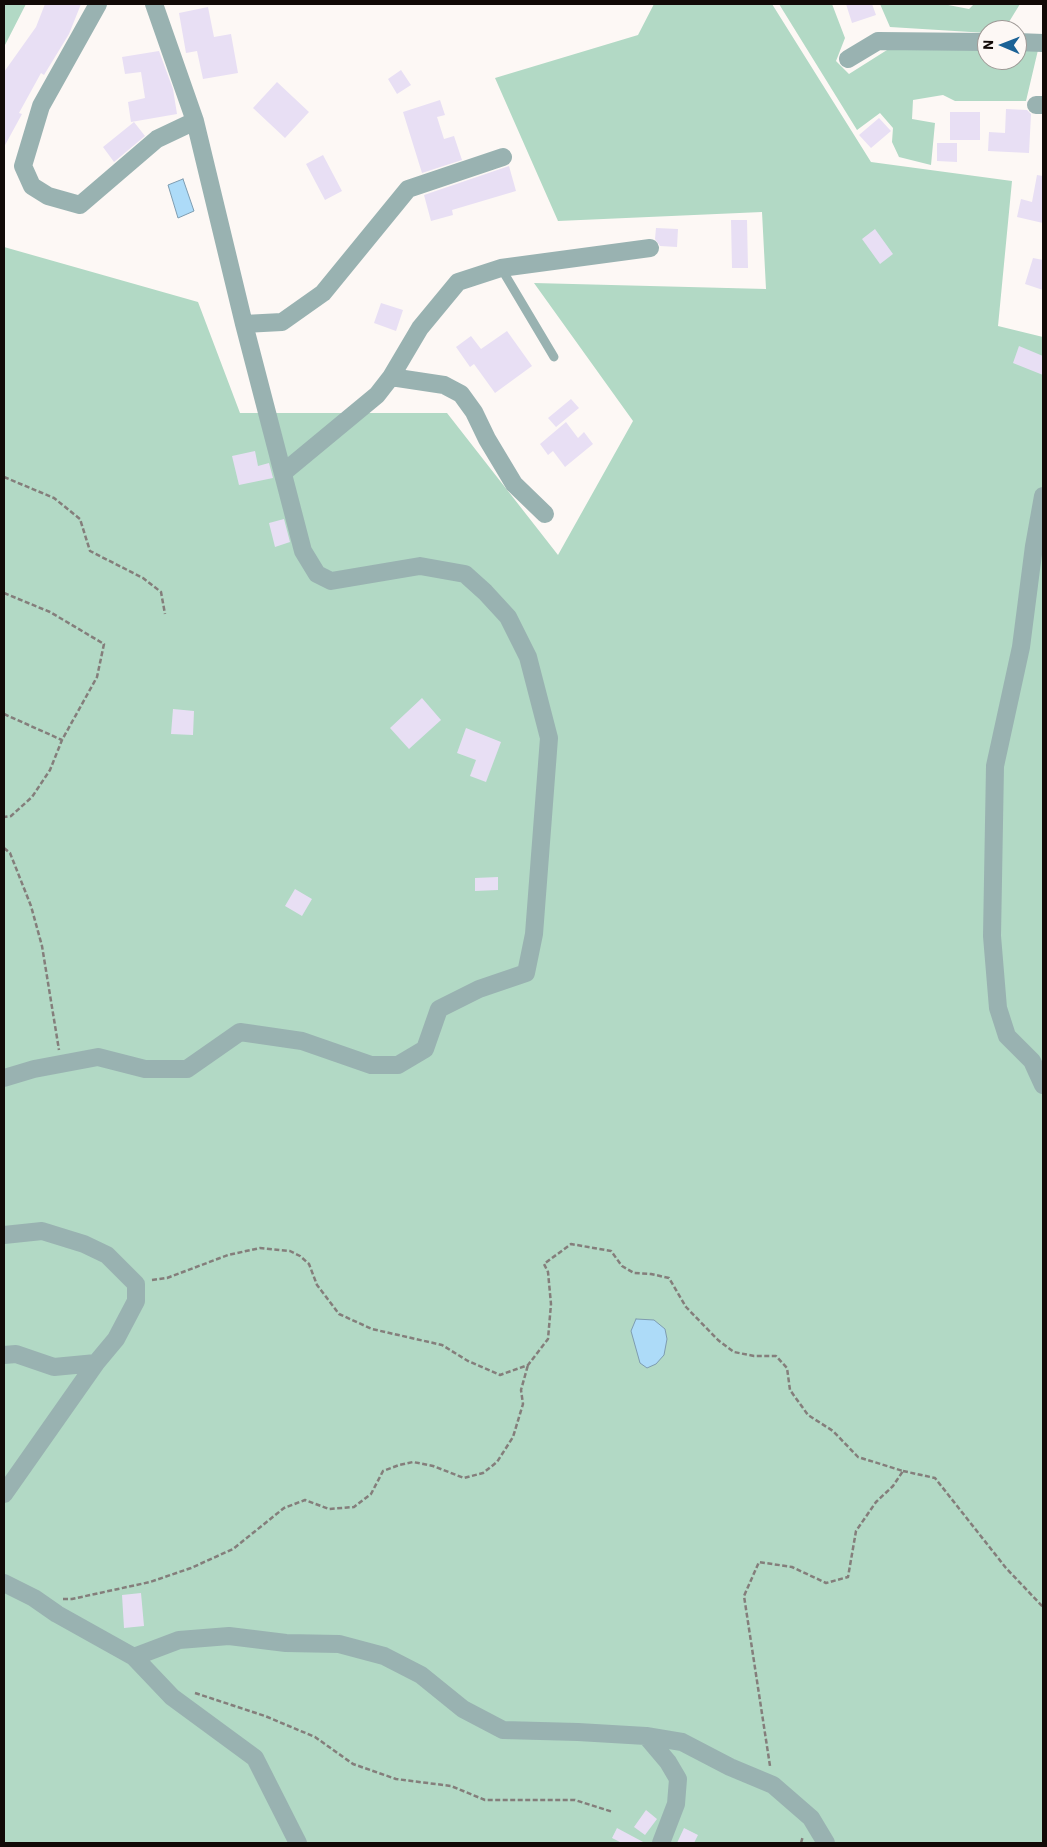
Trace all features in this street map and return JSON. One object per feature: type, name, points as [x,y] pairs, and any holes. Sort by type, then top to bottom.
[{"type":"street","points":[[98,4],[41,106],[23,166],[32,186],[48,196],[80,204],[157,139],[195,121]]},
{"type":"street","points":[[4,1078],[34,1069],[98,1057],[145,1069],[187,1069],[240,1032],[302,1041],[371,1065],[398,1065],[424,1049],[439,1009],[479,989],[526,973],[534,934],[549,738],[528,657],[508,617],[465,574],[420,566],[331,580],[317,574],[303,551],[244,324],[195,121],[154,4]]},
{"type":"street","points":[[848,59],[878,41],[977,42]]},
{"type":"street","points":[[1027,42],[1043,43]]},
{"type":"street","points":[[244,324],[282,322],[323,293],[408,189],[503,157]]},
{"type":"street","points":[[284,472],[377,395],[391,376],[420,328],[458,282],[501,268],[650,248]]},
{"type":"street","points":[[391,376],[444,385],[461,394],[474,412],[487,439],[514,484],[545,514]]},
{"type":"street","points":[[1043,496],[1034,546],[1021,647],[996,766],[992,936],[998,1008],[1007,1036],[1032,1061],[1043,1085]]},
{"type":"street","points":[[4,1235],[42,1231],[84,1244],[106,1255],[136,1284],[136,1301],[116,1339],[96,1363],[4,1494]]},
{"type":"street","points":[[4,1355],[16,1354],[54,1367],[96,1363]]},
{"type":"street","points":[[4,1583],[27,1594],[57,1614],[134,1657],[172,1696],[255,1758],[298,1843]]},
{"type":"street","points":[[134,1657],[179,1640],[229,1636],[286,1643],[339,1644],[384,1656],[421,1675],[463,1708],[503,1730],[646,1736],[682,1742],[730,1767],[773,1785],[811,1818],[826,1843]]},
{"type":"street","points":[[646,1736],[668,1762],[678,1780],[676,1804],[661,1843]]},
{"type":"lane","points":[[501,268],[554,357]]},
{"type":"path","points":[[4,477],[54,498],[80,519],[90,551],[143,578],[161,592],[165,614]]},
{"type":"path","points":[[4,593],[50,612],[104,644],[97,677],[62,740],[50,770],[32,797],[11,816],[4,817]]},
{"type":"path","points":[[4,714],[62,740]]},
{"type":"path","points":[[4,848],[10,853],[31,906],[42,946],[61,1064]]},
{"type":"path","points":[[63,1599],[72,1599],[150,1582],[191,1568],[233,1549],[284,1508],[306,1500],[329,1509],[354,1507],[371,1494],[383,1471],[399,1465],[413,1462],[433,1466],[464,1478],[483,1473],[497,1462],[513,1437],[523,1404],[521,1390],[528,1365],[548,1339],[551,1304],[548,1272],[544,1264],[571,1244],[611,1251],[622,1266],[634,1273],[669,1278],[686,1307],[718,1340],[734,1352],[754,1356],[776,1356],[787,1368],[790,1390],[808,1415],[833,1431],[858,1457],[903,1471],[935,1478],[1006,1568],[1043,1607]]},
{"type":"path","points":[[136,1284],[166,1278],[260,1248],[290,1251],[300,1256],[309,1264],[317,1285],[339,1314],[372,1329],[442,1345],[468,1361],[500,1375],[528,1365]]},
{"type":"path","points":[[773,1785],[744,1596],[759,1562],[792,1567],[826,1584],[848,1577],[856,1531],[876,1502],[893,1486],[903,1471]]},
{"type":"path","points":[[172,1696],[191,1692],[265,1716],[315,1737],[353,1764],[396,1779],[451,1786],[486,1800],[575,1800],[613,1812]]},
{"type":"green space","points":[[4,4],[26,4],[4,47]]},
{"type":"green space","points":[[654,4],[772,4],[871,162],[1012,181],[998,326],[1043,337],[1043,1843],[4,1843],[4,247],[198,302],[240,413],[447,413],[558,555],[633,421],[534,283],[766,289],[762,212],[558,221],[495,78],[638,35]]},
{"type":"green space","points":[[779,4],[832,4],[845,38],[836,61],[849,74],[887,50],[977,50],[977,70],[1027,70],[1027,50],[1038,50],[1026,101],[955,101],[943,95],[913,100],[912,119],[935,123],[931,165],[899,157],[892,142],[893,128],[880,113],[857,130]]},
{"type":"green space","points":[[880,4],[943,4],[969,9],[974,4],[1020,4],[1010,20],[977,20],[977,32],[890,27]]},
{"type":"water","points":[[183,179],[194,211],[178,218],[168,185]]},
{"type":"water","points":[[636,1319],[654,1320],[665,1329],[667,1339],[664,1355],[656,1364],[647,1368],[640,1363],[631,1331]]},
{"type":"building","points":[[45,4],[81,4],[69,34],[44,75],[41,73],[19,113],[22,114],[4,147],[4,72],[36,27]]},
{"type":"building","points":[[846,4],[872,4],[876,15],[852,23]]},
{"type":"building","points":[[208,7],[214,37],[231,34],[238,73],[203,79],[197,51],[186,53],[179,13]]},
{"type":"building","points":[[159,51],[173,89],[177,114],[131,122],[128,102],[145,98],[141,72],[125,74],[122,57]]},
{"type":"building","points":[[401,70],[411,85],[397,94],[388,79]]},
{"type":"building","points":[[277,82],[309,112],[285,138],[253,108]]},
{"type":"building","points":[[440,100],[445,115],[437,117],[444,139],[454,136],[462,160],[422,173],[403,112]]},
{"type":"building","points":[[1006,109],[1027,110],[1031,114],[1029,153],[988,151],[989,132],[1005,133]]},
{"type":"building","points":[[950,112],[980,112],[980,140],[950,140]]},
{"type":"building","points":[[879,118],[891,131],[871,148],[859,135]]},
{"type":"building","points":[[134,122],[145,136],[114,162],[103,147]]},
{"type":"building","points":[[937,143],[957,143],[957,162],[937,161]]},
{"type":"building","points":[[323,155],[342,191],[325,200],[306,164]]},
{"type":"building","points":[[509,166],[516,191],[452,210],[453,215],[431,221],[424,195]]},
{"type":"building","points":[[1037,175],[1043,176],[1043,223],[1017,217],[1021,199],[1032,202]]},
{"type":"building","points":[[731,220],[747,220],[748,268],[732,268]]},
{"type":"building","points":[[656,228],[678,229],[677,247],[660,246],[655,239]]},
{"type":"building","points":[[875,229],[893,254],[880,264],[862,239]]},
{"type":"building","points":[[1033,258],[1043,260],[1043,290],[1025,284]]},
{"type":"building","points":[[381,303],[403,310],[396,331],[374,323]]},
{"type":"building","points":[[507,331],[532,366],[495,393],[474,364],[470,367],[456,347],[471,336],[481,349]]},
{"type":"building","points":[[1019,346],[1043,356],[1043,375],[1013,363]]},
{"type":"building","points":[[571,399],[579,408],[556,427],[548,418]]},
{"type":"building","points":[[566,422],[578,438],[584,432],[593,444],[565,467],[553,451],[548,455],[540,444]]},
{"type":"building","points":[[255,451],[258,466],[269,463],[273,478],[239,485],[232,456]]},
{"type":"building","points":[[284,519],[290,542],[275,547],[269,523]]},
{"type":"building","points":[[422,698],[441,720],[409,749],[390,728]]},
{"type":"building","points":[[173,709],[194,711],[193,735],[171,734]]},
{"type":"building","points":[[466,728],[501,742],[486,782],[470,776],[476,760],[457,753]]},
{"type":"building","points":[[498,877],[498,890],[475,891],[475,878]]},
{"type":"building","points":[[295,889],[312,899],[302,916],[285,906]]},
{"type":"building","points":[[141,1593],[144,1626],[124,1628],[122,1595]]},
{"type":"building","points":[[646,1810],[657,1819],[645,1835],[634,1827]]},
{"type":"building","points":[[617,1828],[645,1843],[622,1843],[612,1838]]},
{"type":"building","points":[[684,1828],[698,1835],[694,1843],[677,1843]]}]
